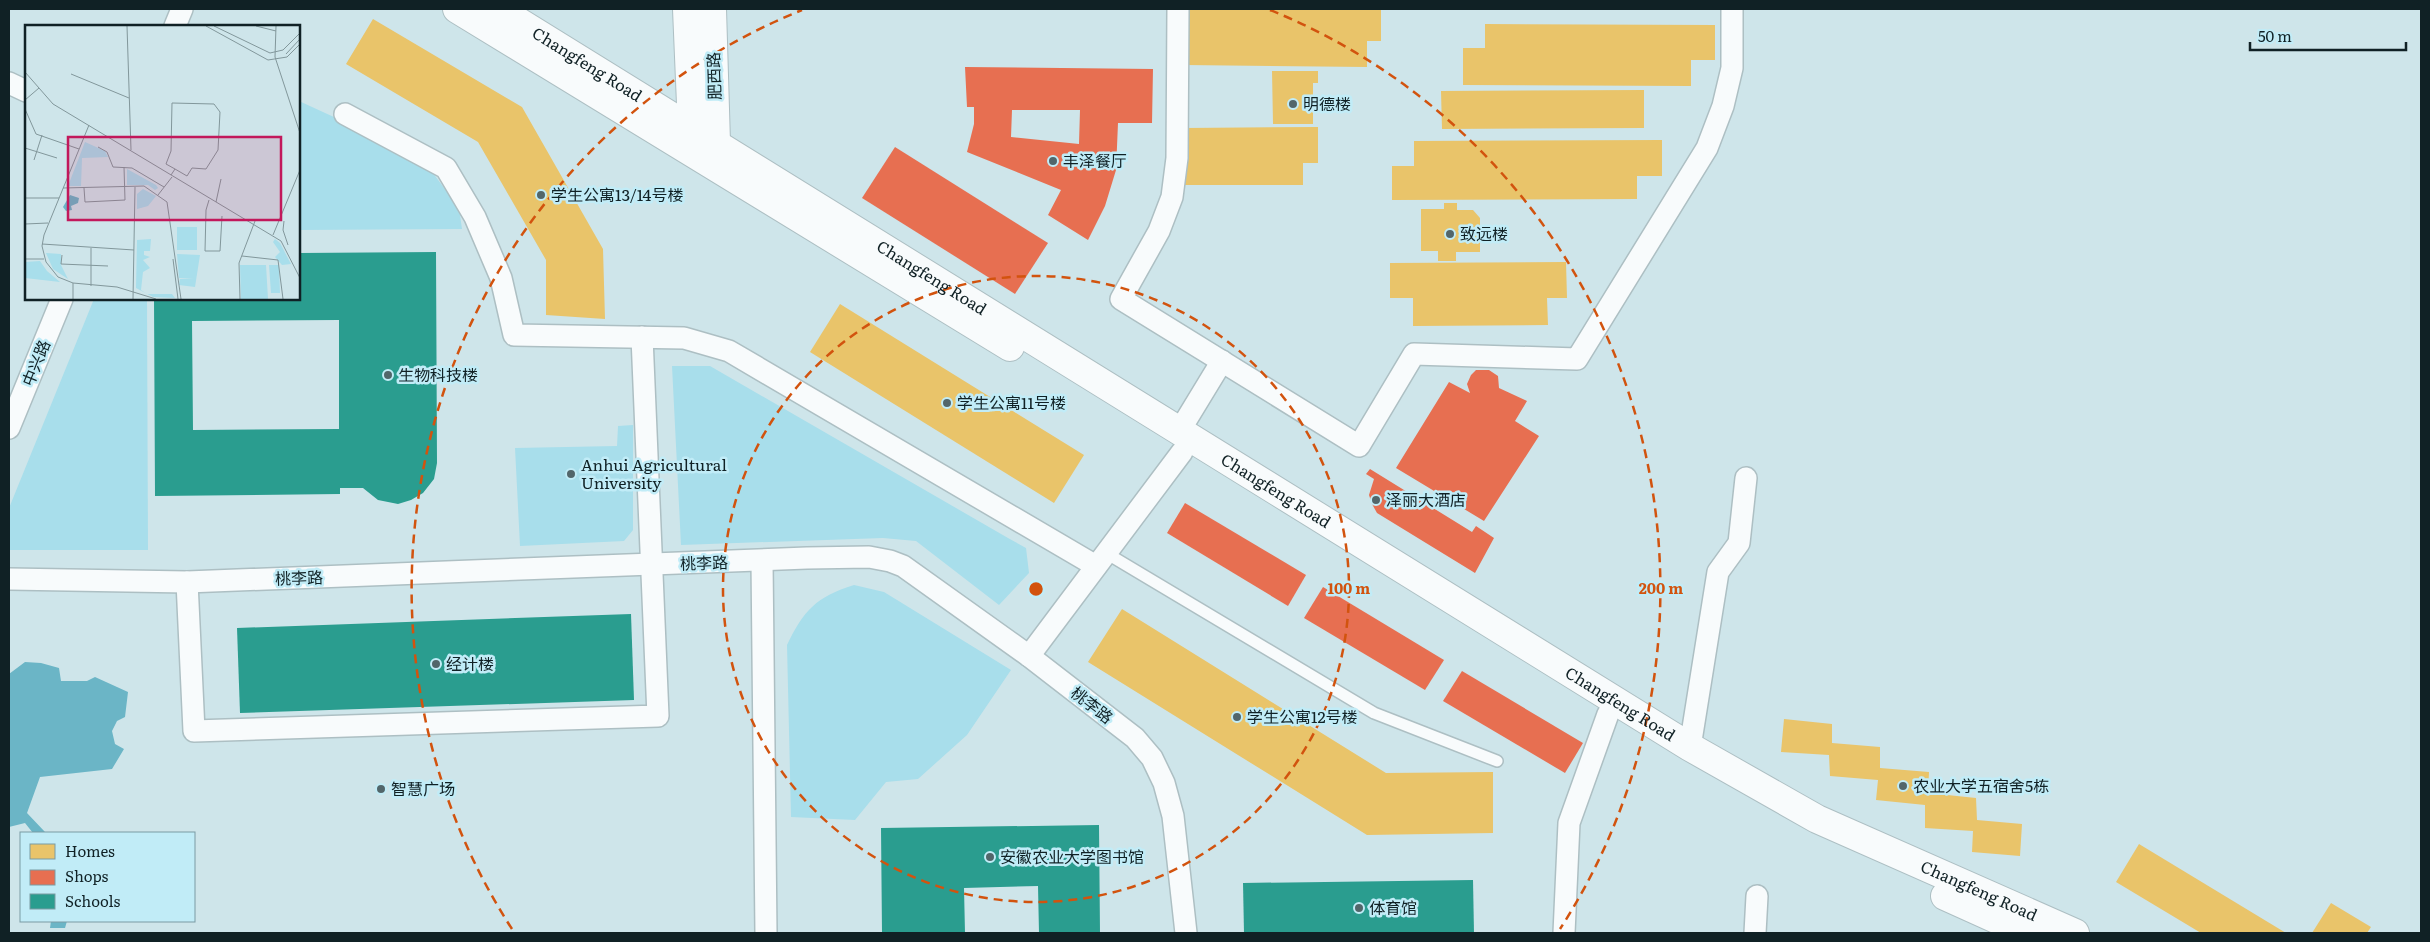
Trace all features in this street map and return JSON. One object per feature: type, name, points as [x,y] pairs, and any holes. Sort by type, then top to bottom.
[{"type":"main road","name":"Changfeng Road","points":[[457,9],[1690,747],[1817,819],[2075,933]]},
{"type":"main road","name":"Changfeng Road","points":[[498,9],[716,143],[1608,714],[1801,831],[2027,933]]},
{"type":"main road","name":"肥西路","points":[[687,9],[692,128]]},
{"type":"main road","name":"肥西路","points":[[712,9],[716,143]]},
{"type":"street","points":[[175,25],[182,9]]},
{"type":"street","points":[[1178,9],[1176,158],[1172,197],[1159,231],[1121,299],[1359,446],[1414,354],[1577,360],[1707,148],[1723,106],[1732,68],[1732,9]]},
{"type":"street","points":[[9,83],[25,91]]},
{"type":"street","points":[[345,114],[446,168],[475,217],[501,278],[514,335],[684,338],[729,351],[1101,560]]},
{"type":"street","name":"中兴路","points":[[9,428],[62,300]]},
{"type":"street","points":[[187,582],[194,731],[658,716],[650,564],[642,337]]},
{"type":"street","points":[[1029,656],[1101,560],[1181,441],[1222,361]]},
{"type":"street","points":[[1690,747],[1718,572],[1739,542],[1746,478]]},
{"type":"street","name":"桃李路","points":[[9,579],[187,582],[868,557],[890,561],[913,573],[1029,656],[1135,738],[1152,758],[1164,782],[1173,816],[1186,933]]},
{"type":"street","points":[[762,561],[766,933]]},
{"type":"street","points":[[1564,933],[1569,823],[1608,714]]},
{"type":"street","points":[[1755,933],[1757,896]]},
{"type":"lane","points":[[1101,560],[1374,713],[1497,761]]},
{"type":"shaded area","points":[[300,101],[421,157],[459,208],[462,229],[300,230]]},
{"type":"shaded area","points":[[94,300],[147,300],[148,550],[9,550],[9,508]]},
{"type":"shaded area","points":[[672,366],[710,366],[1026,548],[1029,573],[999,605],[916,541],[883,538],[681,545]]},
{"type":"shaded area","points":[[633,425],[633,530],[624,541],[520,546],[515,448],[617,446],[618,426]]},
{"type":"shaded area","points":[[854,585],[884,592],[1011,670],[967,735],[918,779],[886,782],[855,820],[791,817],[787,645],[799,623],[813,606],[830,595]]},
{"type":"shaded area","points":[[25,662],[41,663],[59,668],[61,681],[87,681],[95,677],[128,692],[125,717],[117,721],[112,731],[115,744],[124,749],[112,769],[40,777],[27,813],[45,832],[32,832],[25,823],[9,827],[9,674]]},
{"type":"shaded area","points":[[51,922],[67,922],[65,928],[50,928]]},
{"type":"building: Homes","points":[[1185,9],[1381,9],[1381,41],[1367,41],[1367,67],[1184,65]]},
{"type":"building: Homes","name":"学生公寓13/14号楼","points":[[373,19],[522,107],[603,249],[605,319],[546,315],[546,260],[478,142],[346,64]]},
{"type":"building: Homes","points":[[1485,24],[1715,25],[1715,60],[1691,60],[1691,86],[1463,85],[1463,48],[1485,48]]},
{"type":"building: Homes","name":"明德楼","points":[[1272,71],[1318,71],[1318,83],[1313,83],[1313,124],[1273,124]]},
{"type":"building: Homes","points":[[1644,90],[1644,128],[1442,129],[1441,91]]},
{"type":"building: Homes","points":[[1318,127],[1318,163],[1303,163],[1303,185],[1185,185],[1185,128]]},
{"type":"building: Homes","points":[[1662,140],[1662,176],[1637,176],[1637,199],[1392,200],[1392,166],[1414,166],[1414,141]]},
{"type":"building: Homes","name":"致远楼","points":[[1444,203],[1457,203],[1457,210],[1473,210],[1480,218],[1480,252],[1456,252],[1456,261],[1438,261],[1438,251],[1421,251],[1421,209],[1444,209]]},
{"type":"building: Homes","points":[[1566,262],[1567,298],[1547,298],[1548,325],[1413,326],[1413,298],[1390,298],[1390,263]]},
{"type":"building: Homes","name":"学生公寓11号楼","points":[[840,304],[1084,455],[1054,503],[810,352]]},
{"type":"building: Homes","name":"学生公寓12号楼","points":[[1122,609],[1386,773],[1493,772],[1493,833],[1367,835],[1088,662]]},
{"type":"building: Homes","name":"农业大学五宿舍5栋","points":[[1784,719],[1832,724],[1832,743],[1880,747],[1880,768],[1929,772],[1928,793],[1976,798],[1977,820],[2022,824],[2020,856],[1972,852],[1973,831],[1925,828],[1925,805],[1876,800],[1878,780],[1830,776],[1829,755],[1781,752]]},
{"type":"building: Homes","points":[[2139,844],[2286,933],[2201,933],[2116,882]]},
{"type":"building: Homes","points":[[2331,903],[2371,927],[2367,933],[2312,933]]},
{"type":"building: Shops","name":"丰泽餐厅","points":[[965,67],[1153,69],[1152,123],[1118,123],[1116,170],[1105,206],[1088,240],[1048,215],[1061,190],[967,152],[974,124],[974,107],[967,107]],"holes":[[[1012,110],[1080,110],[1079,144],[1011,137]]]},
{"type":"building: Shops","points":[[895,147],[1048,243],[1015,294],[862,198]]},
{"type":"building: Shops","points":[[1476,370],[1489,370],[1498,376],[1499,388],[1527,401],[1515,421],[1539,436],[1484,521],[1396,468],[1449,382],[1470,393],[1467,384],[1471,375]]},
{"type":"building: Shops","name":"泽丽大酒店","points":[[1370,469],[1472,532],[1476,526],[1494,538],[1475,573],[1377,513],[1369,495],[1374,479],[1366,474]]},
{"type":"building: Shops","points":[[1185,503],[1306,575],[1288,606],[1167,533]]},
{"type":"building: Shops","points":[[1323,587],[1444,660],[1425,690],[1304,618]]},
{"type":"building: Shops","points":[[1462,671],[1583,743],[1565,773],[1443,701]]},
{"type":"building: Schools","name":"生物科技楼","points":[[436,252],[437,463],[434,479],[423,493],[411,500],[398,504],[378,500],[363,488],[340,488],[340,494],[155,496],[154,300],[300,300],[300,253]],"holes":[[[339,320],[339,429],[193,430],[192,321]]]},
{"type":"building: Schools","name":"经计楼","points":[[631,614],[634,700],[240,713],[237,628]]},
{"type":"building: Schools","name":"安徽农业大学图书馆","points":[[1099,825],[1100,933],[1039,933],[1038,886],[964,888],[965,933],[882,933],[881,828]]},
{"type":"building: Schools","name":"体育馆","points":[[1473,880],[1474,933],[1244,933],[1243,883]]},
{"type":"place","name":"明德楼","points":[[1293,104]]},
{"type":"place","name":"丰泽餐厅","points":[[1053,161]]},
{"type":"place","name":"学生公寓13/14号楼","points":[[541,195]]},
{"type":"place","name":"致远楼","points":[[1450,234]]},
{"type":"place","name":"生物科技楼","points":[[388,375]]},
{"type":"place","name":"学生公寓11号楼","points":[[947,403]]},
{"type":"place","name":"Anhui Agricultural University","points":[[571,474]]},
{"type":"place","name":"泽丽大酒店","points":[[1376,500]]},
{"type":"place","name":"经计楼","points":[[436,664]]},
{"type":"place","name":"学生公寓12号楼","points":[[1237,717]]},
{"type":"place","name":"农业大学五宿舍5栋","points":[[1903,786]]},
{"type":"place","name":"智慧广场","points":[[381,789]]},
{"type":"place","name":"安徽农业大学图书馆","points":[[990,857]]},
{"type":"place","name":"体育馆","points":[[1359,908]]}]
